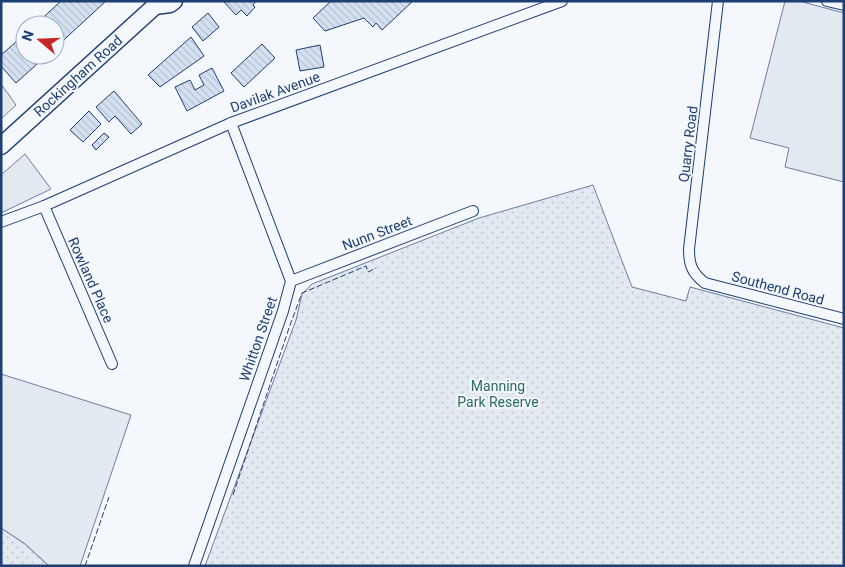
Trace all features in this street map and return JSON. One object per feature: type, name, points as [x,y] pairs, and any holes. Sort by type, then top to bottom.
[{"type":"main road","name":"Rockingham Road","points":[[1,146],[156,4],[170,4],[174,1]]},
{"type":"street","name":"Davilak Avenue","points":[[2,223],[231,123],[562,1]]},
{"type":"street","name":"Quarry Road","points":[[705,283],[696,276],[690,265],[689,248],[718,1]]},
{"type":"street","points":[[827,1],[844,5]]},
{"type":"street","points":[[231,123],[291,281]]},
{"type":"street","name":"Rowland Place","points":[[44,206],[112,364]]},
{"type":"street","name":"Nunn Street","points":[[291,281],[473,211]]},
{"type":"street","name":"Whitton Street","points":[[194,566],[283,312],[291,281]]},
{"type":"street","name":"Southend Road","points":[[705,283],[844,319]]},
{"type":"green space","points":[[785,1],[799,1],[844,13],[844,182],[785,167],[789,148],[750,138]]},
{"type":"green space","points":[[1,84],[16,105],[1,119]]},
{"type":"green space","points":[[25,154],[51,189],[1,213],[1,175]]},
{"type":"green space","name":"Manning Park Reserve","points":[[593,185],[632,287],[686,301],[690,287],[844,328],[844,566],[205,566],[296,320],[302,294],[312,284],[479,218]]},
{"type":"green space","points":[[1,374],[131,415],[80,566],[49,566],[25,544],[1,528]]},
{"type":"green space","points":[[1,528],[25,544],[49,566],[1,566]]},
{"type":"building","points":[[61,1],[106,1],[65,39],[65,15],[46,15]]},
{"type":"building","points":[[223,1],[256,1],[253,5],[255,7],[247,16],[241,10],[236,15]]},
{"type":"building","points":[[331,1],[413,1],[382,30],[376,23],[373,27],[364,18],[325,31],[313,18]]},
{"type":"building","points":[[208,13],[219,27],[203,41],[192,27]]},
{"type":"building","points":[[191,37],[204,56],[160,87],[148,75]]},
{"type":"building","points":[[15,43],[15,65],[36,65],[16,83],[1,66],[1,55]]},
{"type":"building","points":[[262,44],[275,58],[244,87],[231,73]]},
{"type":"building","points":[[320,45],[324,67],[300,71],[296,50]]},
{"type":"building","points":[[212,68],[224,91],[187,111],[175,87],[190,80],[195,90],[204,85],[199,75]]},
{"type":"building","points":[[114,91],[142,124],[131,134],[115,116],[109,122],[96,107]]},
{"type":"building","points":[[89,111],[101,124],[83,142],[70,130]]},
{"type":"building","points":[[104,133],[109,137],[96,150],[92,145]]},
{"type":"fence","points":[[233,495],[302,293],[366,266],[368,272],[376,268]]},
{"type":"fence","points":[[85,566],[109,497]]}]
